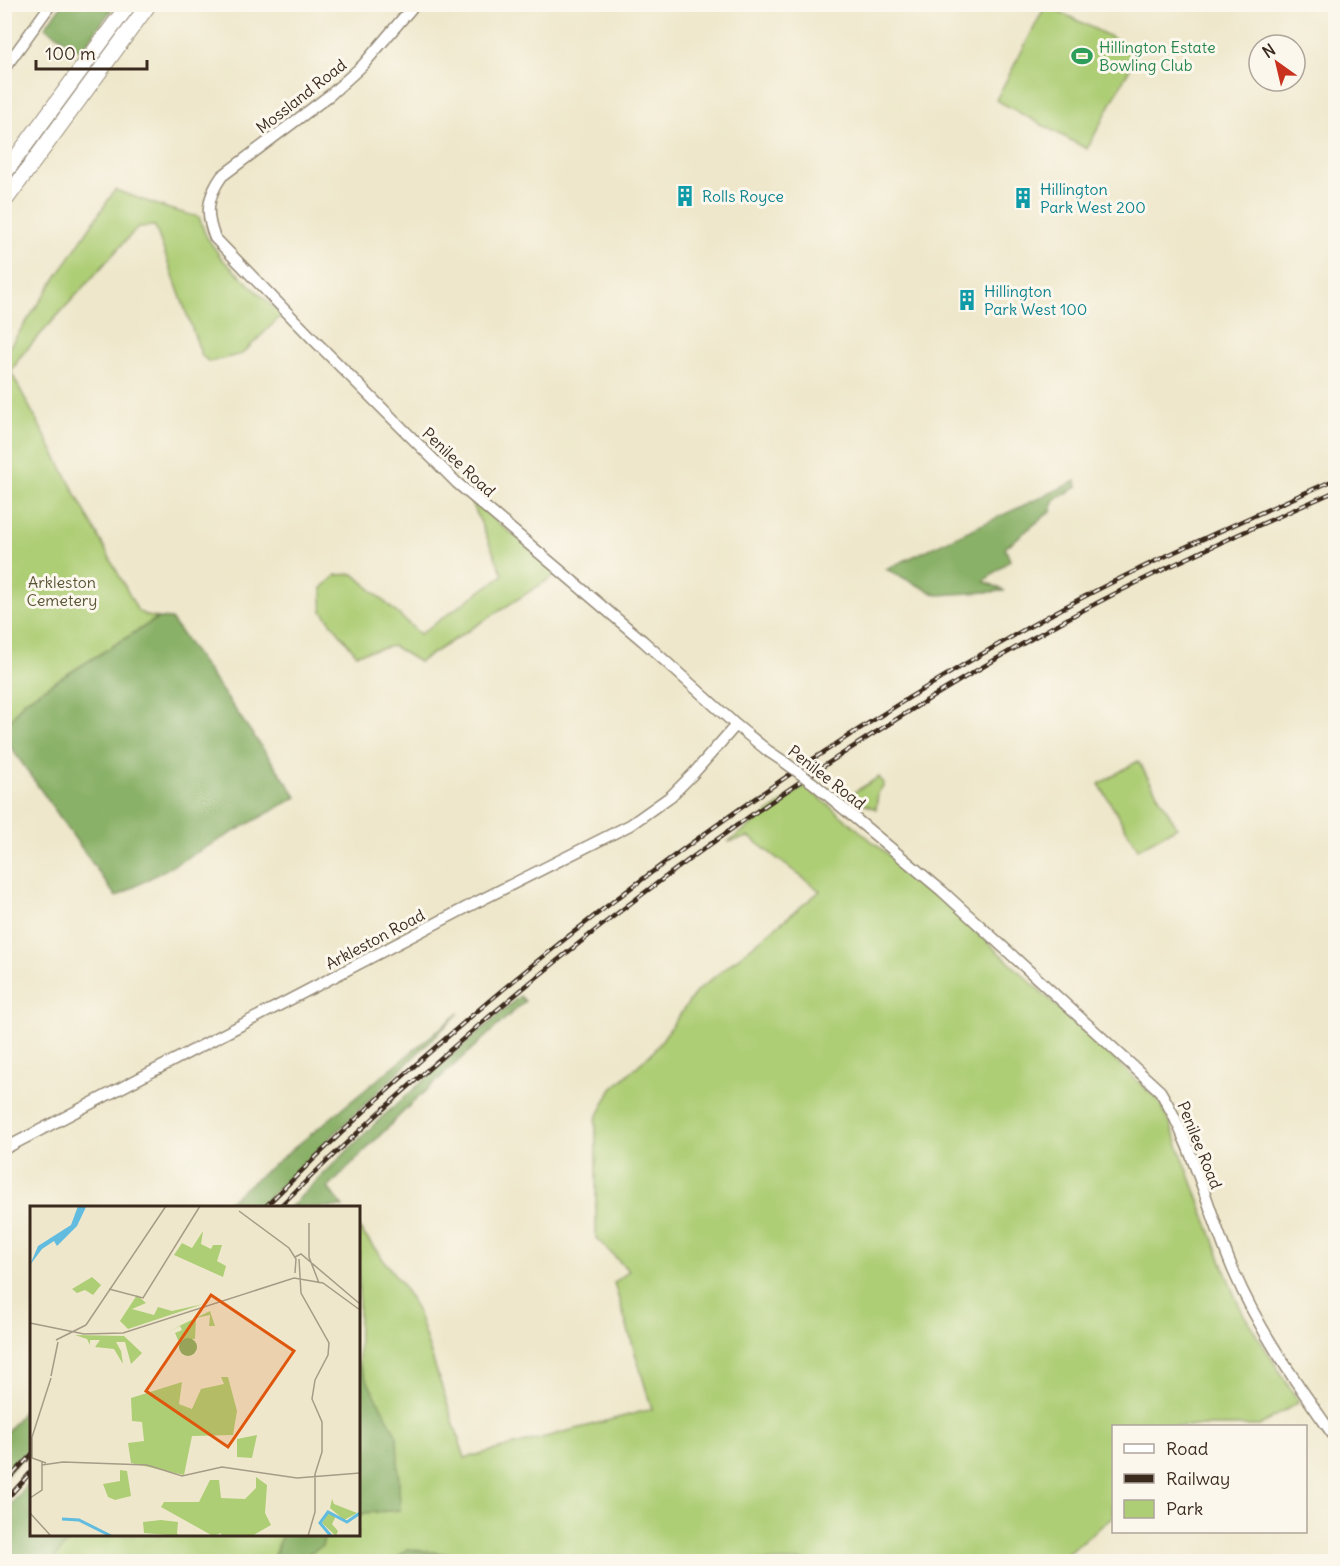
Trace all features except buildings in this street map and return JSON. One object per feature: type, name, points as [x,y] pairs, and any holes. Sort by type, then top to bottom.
[{"type":"highway","points":[[4,174],[129,4]]},
{"type":"highway","points":[[4,202],[149,4]]},
{"type":"street","points":[[4,69],[51,4]]},
{"type":"street","name":"Mossland Road","points":[[208,208],[216,185],[222,176],[330,96],[363,65],[415,4]]},
{"type":"street","name":"Penilee Road","points":[[208,208],[210,225],[215,238],[225,250],[457,483],[643,640],[736,725],[813,783],[949,897],[1160,1091],[1182,1136],[1233,1270],[1254,1317],[1335,1439]]},
{"type":"street","name":"Arkleston Road","points":[[4,1149],[475,903],[630,825],[671,796],[700,767],[736,725]]},
{"type":"green space","points":[[62,5],[115,5],[81,51],[45,27]]},
{"type":"green space","points":[[1046,5],[1139,51],[1087,149],[996,100]]},
{"type":"green space","name":"Arkleston Cemetery","points":[[115,190],[199,217],[206,236],[222,259],[282,315],[242,354],[209,362],[202,356],[155,226],[138,227],[20,357],[11,372],[138,611],[158,618],[24,701],[5,728],[4,381],[10,372],[6,352]]},
{"type":"green space","points":[[1076,481],[1077,487],[1053,501],[1052,510],[1005,548],[1010,560],[984,581],[1005,591],[937,595],[886,569]]},
{"type":"green space","points":[[471,500],[559,573],[419,662],[393,646],[356,654],[322,611],[322,588],[336,575],[354,574],[420,634],[503,575]]},
{"type":"green space","points":[[158,618],[171,619],[297,797],[116,897],[5,739],[5,728],[24,701]]},
{"type":"green space","points":[[1138,761],[1177,827],[1138,849],[1099,784]]},
{"type":"green space","points":[[879,777],[884,785],[878,793],[876,809],[846,797]]},
{"type":"green space","points":[[805,786],[929,888],[1158,1100],[1169,1121],[1234,1294],[1244,1315],[1299,1402],[1261,1425],[1112,1425],[1112,1518],[1058,1561],[33,1562],[52,1536],[360,1536],[360,1229],[401,1283],[416,1308],[465,1458],[652,1409],[614,1283],[629,1271],[596,1238],[596,1119],[612,1089],[654,1051],[696,992],[820,891],[749,837],[728,842]]},
{"type":"green space","points":[[520,996],[525,1001],[410,1105],[328,1188],[342,1206],[291,1206],[382,1117]]},
{"type":"green space","points":[[459,1013],[260,1206],[222,1206]]},
{"type":"green space","points":[[360,1367],[397,1436],[400,1510],[364,1513],[360,1515]]},
{"type":"green space","points":[[30,1403],[30,1448],[5,1477],[5,1434]]},
{"type":"green space","points":[[30,1482],[30,1536],[73,1536],[52,1561],[5,1561],[5,1511]]},
{"type":"green space","points":[[281,1536],[325,1536],[322,1546],[296,1561],[272,1561]]},
{"type":"green space","points":[[407,1549],[456,1555],[456,1561],[394,1561]]},
{"type":"railway","points":[[266,1206],[353,1122],[445,1039],[540,959],[637,883],[840,741],[945,676],[1086,596],[1228,527],[1336,479]]},
{"type":"railway","points":[[280,1206],[458,1043],[648,890],[746,819],[847,751],[950,686],[1056,625],[1159,572],[1336,491]]},
{"type":"railway","points":[[4,1484],[30,1456]]},
{"type":"railway","points":[[4,1502],[30,1473]]},
{"type":"place","name":"Hillington Estate Bowling Club","points":[[1082,56]]},
{"type":"place","name":"Rolls Royce","points":[[685,196]]},
{"type":"place","name":"Hillington Park West 200","points":[[1023,198]]},
{"type":"place","name":"Hillington Park West 100","points":[[967,300]]}]
